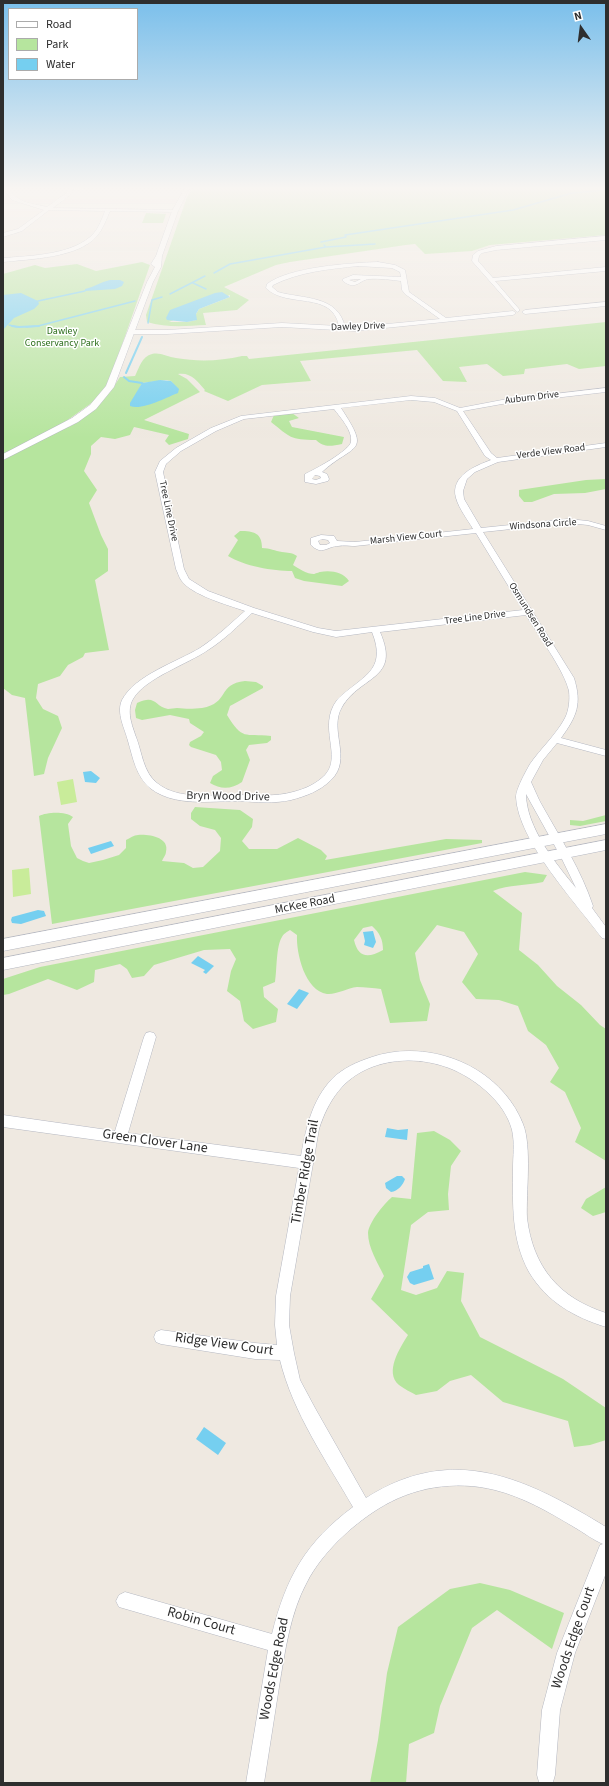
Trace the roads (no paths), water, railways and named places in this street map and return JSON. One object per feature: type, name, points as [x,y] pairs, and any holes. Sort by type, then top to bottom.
[{"type":"main road","name":"McKee Road","points":[[3,946],[606,829]]},
{"type":"main road","name":"McKee Road","points":[[3,964],[606,845]]},
{"type":"street","points":[[3,457],[63,427],[97,404],[110,387],[150,282],[156,271]]},
{"type":"street","points":[[309,271],[278,280],[269,286],[271,290],[277,294],[306,298],[324,304],[336,312],[342,323],[342,329]]},
{"type":"street","points":[[403,271],[404,288],[407,294],[429,307],[445,320]]},
{"type":"street","points":[[484,271],[515,312]]},
{"type":"street","points":[[492,280],[582,271]]},
{"type":"street","points":[[365,278],[404,279]]},
{"type":"street","name":"Dawley Drive","points":[[132,330],[179,331],[282,325],[342,329],[606,304]]},
{"type":"street","points":[[434,312],[433,315],[438,321]]},
{"type":"street","points":[[335,329],[340,319]]},
{"type":"street","name":"Auburn Drive","points":[[459,410],[502,402],[606,390]]},
{"type":"street","name":"Tree Line Drive","points":[[459,410],[442,402],[418,398],[251,415],[234,420],[175,452],[164,462],[160,469],[183,576],[197,590],[251,610],[325,632],[348,633],[528,612]]},
{"type":"street","points":[[317,473],[321,468],[346,452],[355,441],[352,432],[336,406]]},
{"type":"street","points":[[459,410],[488,454],[496,460]]},
{"type":"street","name":"Verde View Road","points":[[496,460],[606,446]]},
{"type":"street","name":"Osmundsen Road","points":[[496,460],[472,470],[464,478],[460,484],[460,499],[569,678],[574,694],[575,704],[573,713],[532,769],[521,794],[521,799],[530,828],[546,857],[564,882],[588,909],[606,935]]},
{"type":"street","name":"Windsona Circle","points":[[478,530],[568,521],[588,523],[606,528]]},
{"type":"street","name":"Marsh View Court","points":[[334,543],[355,544],[478,530]]},
{"type":"street","name":"Bryn Wood Drive","points":[[251,610],[216,641],[144,682],[132,692],[128,698],[125,705],[125,716],[141,770],[155,787],[176,795],[199,798],[273,799],[303,793],[324,781],[335,768],[337,761],[334,722],[337,707],[377,670],[381,664],[382,651],[375,630]]},
{"type":"street","points":[[555,739],[606,753]]},
{"type":"street","name":"Osmundsen Road","points":[[527,783],[540,811],[557,838],[580,882],[588,909]]},
{"type":"street","points":[[120,1137],[150,1037]]},
{"type":"street","name":"Timber Ridge Trail","points":[[363,1508],[293,1382],[286,1354],[282,1325],[283,1296],[312,1129],[318,1109],[329,1091],[344,1077],[361,1066],[391,1056],[410,1055],[445,1060],[473,1073],[487,1083],[509,1110],[517,1128],[521,1144],[520,1218],[523,1244],[534,1267],[548,1286],[565,1302],[593,1316],[606,1320]]},
{"type":"street","name":"Green Clover Lane","points":[[3,1121],[306,1164]]},
{"type":"street","name":"Ridge View Court","points":[[161,1337],[255,1351],[286,1354]]},
{"type":"street","name":"Woods Edge Road","points":[[255,1783],[277,1644],[286,1612],[301,1576],[330,1538],[363,1508],[409,1485],[442,1479],[468,1478],[495,1482],[521,1491],[581,1521],[606,1537]]},
{"type":"street","name":"Woods Edge Court","points":[[546,1775],[551,1710],[566,1653],[606,1551]]},
{"type":"street","name":"Robin Court","points":[[125,1601],[277,1644]]},
{"type":"water","points":[[110,280],[120,280],[124,282],[122,286],[115,289],[85,291],[85,289]]},
{"type":"water","points":[[222,292],[230,297],[199,309],[196,314],[197,320],[187,322],[167,320],[166,318],[170,310],[215,293]]},
{"type":"water","points":[[21,293],[38,301],[39,304],[34,309],[14,318],[3,330],[3,295]]},
{"type":"water","points":[[160,380],[171,381],[179,389],[178,393],[141,407],[130,406],[130,403],[142,383]]},
{"type":"water","points":[[91,771],[100,778],[96,783],[85,782],[83,772]]},
{"type":"water","points":[[111,841],[114,846],[91,854],[88,848]]},
{"type":"water","points":[[38,910],[44,911],[46,916],[21,924],[12,923],[12,917]]},
{"type":"water","points":[[373,931],[376,942],[373,948],[364,945],[365,941],[363,932]]},
{"type":"water","points":[[198,956],[214,966],[206,974],[203,972],[205,970],[191,963]]},
{"type":"water","points":[[299,989],[309,993],[297,1009],[287,1004]]},
{"type":"water","points":[[387,1128],[398,1130],[408,1129],[407,1140],[385,1137]]},
{"type":"water","points":[[397,1176],[402,1176],[405,1179],[400,1187],[391,1192],[386,1188],[385,1183]]},
{"type":"water","points":[[429,1264],[434,1279],[414,1285],[410,1283],[407,1277],[410,1272],[423,1268],[423,1266]]},
{"type":"water","points":[[204,1427],[226,1443],[218,1455],[196,1439]]},
{"type":"waterway","points":[[170,294],[205,276]]},
{"type":"waterway","points":[[193,283],[206,289]]},
{"type":"waterway","points":[[38,301],[85,291]]},
{"type":"waterway","points":[[148,323],[152,300],[162,297]]},
{"type":"waterway","points":[[36,326],[135,301]]},
{"type":"waterway","points":[[9,325],[14,326]]},
{"type":"waterway","points":[[14,326],[36,326]]},
{"type":"waterway","points":[[26,327],[36,326]]},
{"type":"waterway","points":[[126,373],[142,337]]},
{"type":"waterway","points":[[124,377],[129,381],[142,383]]},
{"type":"park label","name":"Dawley Conservancy Park","points":[[62,338]]}]
